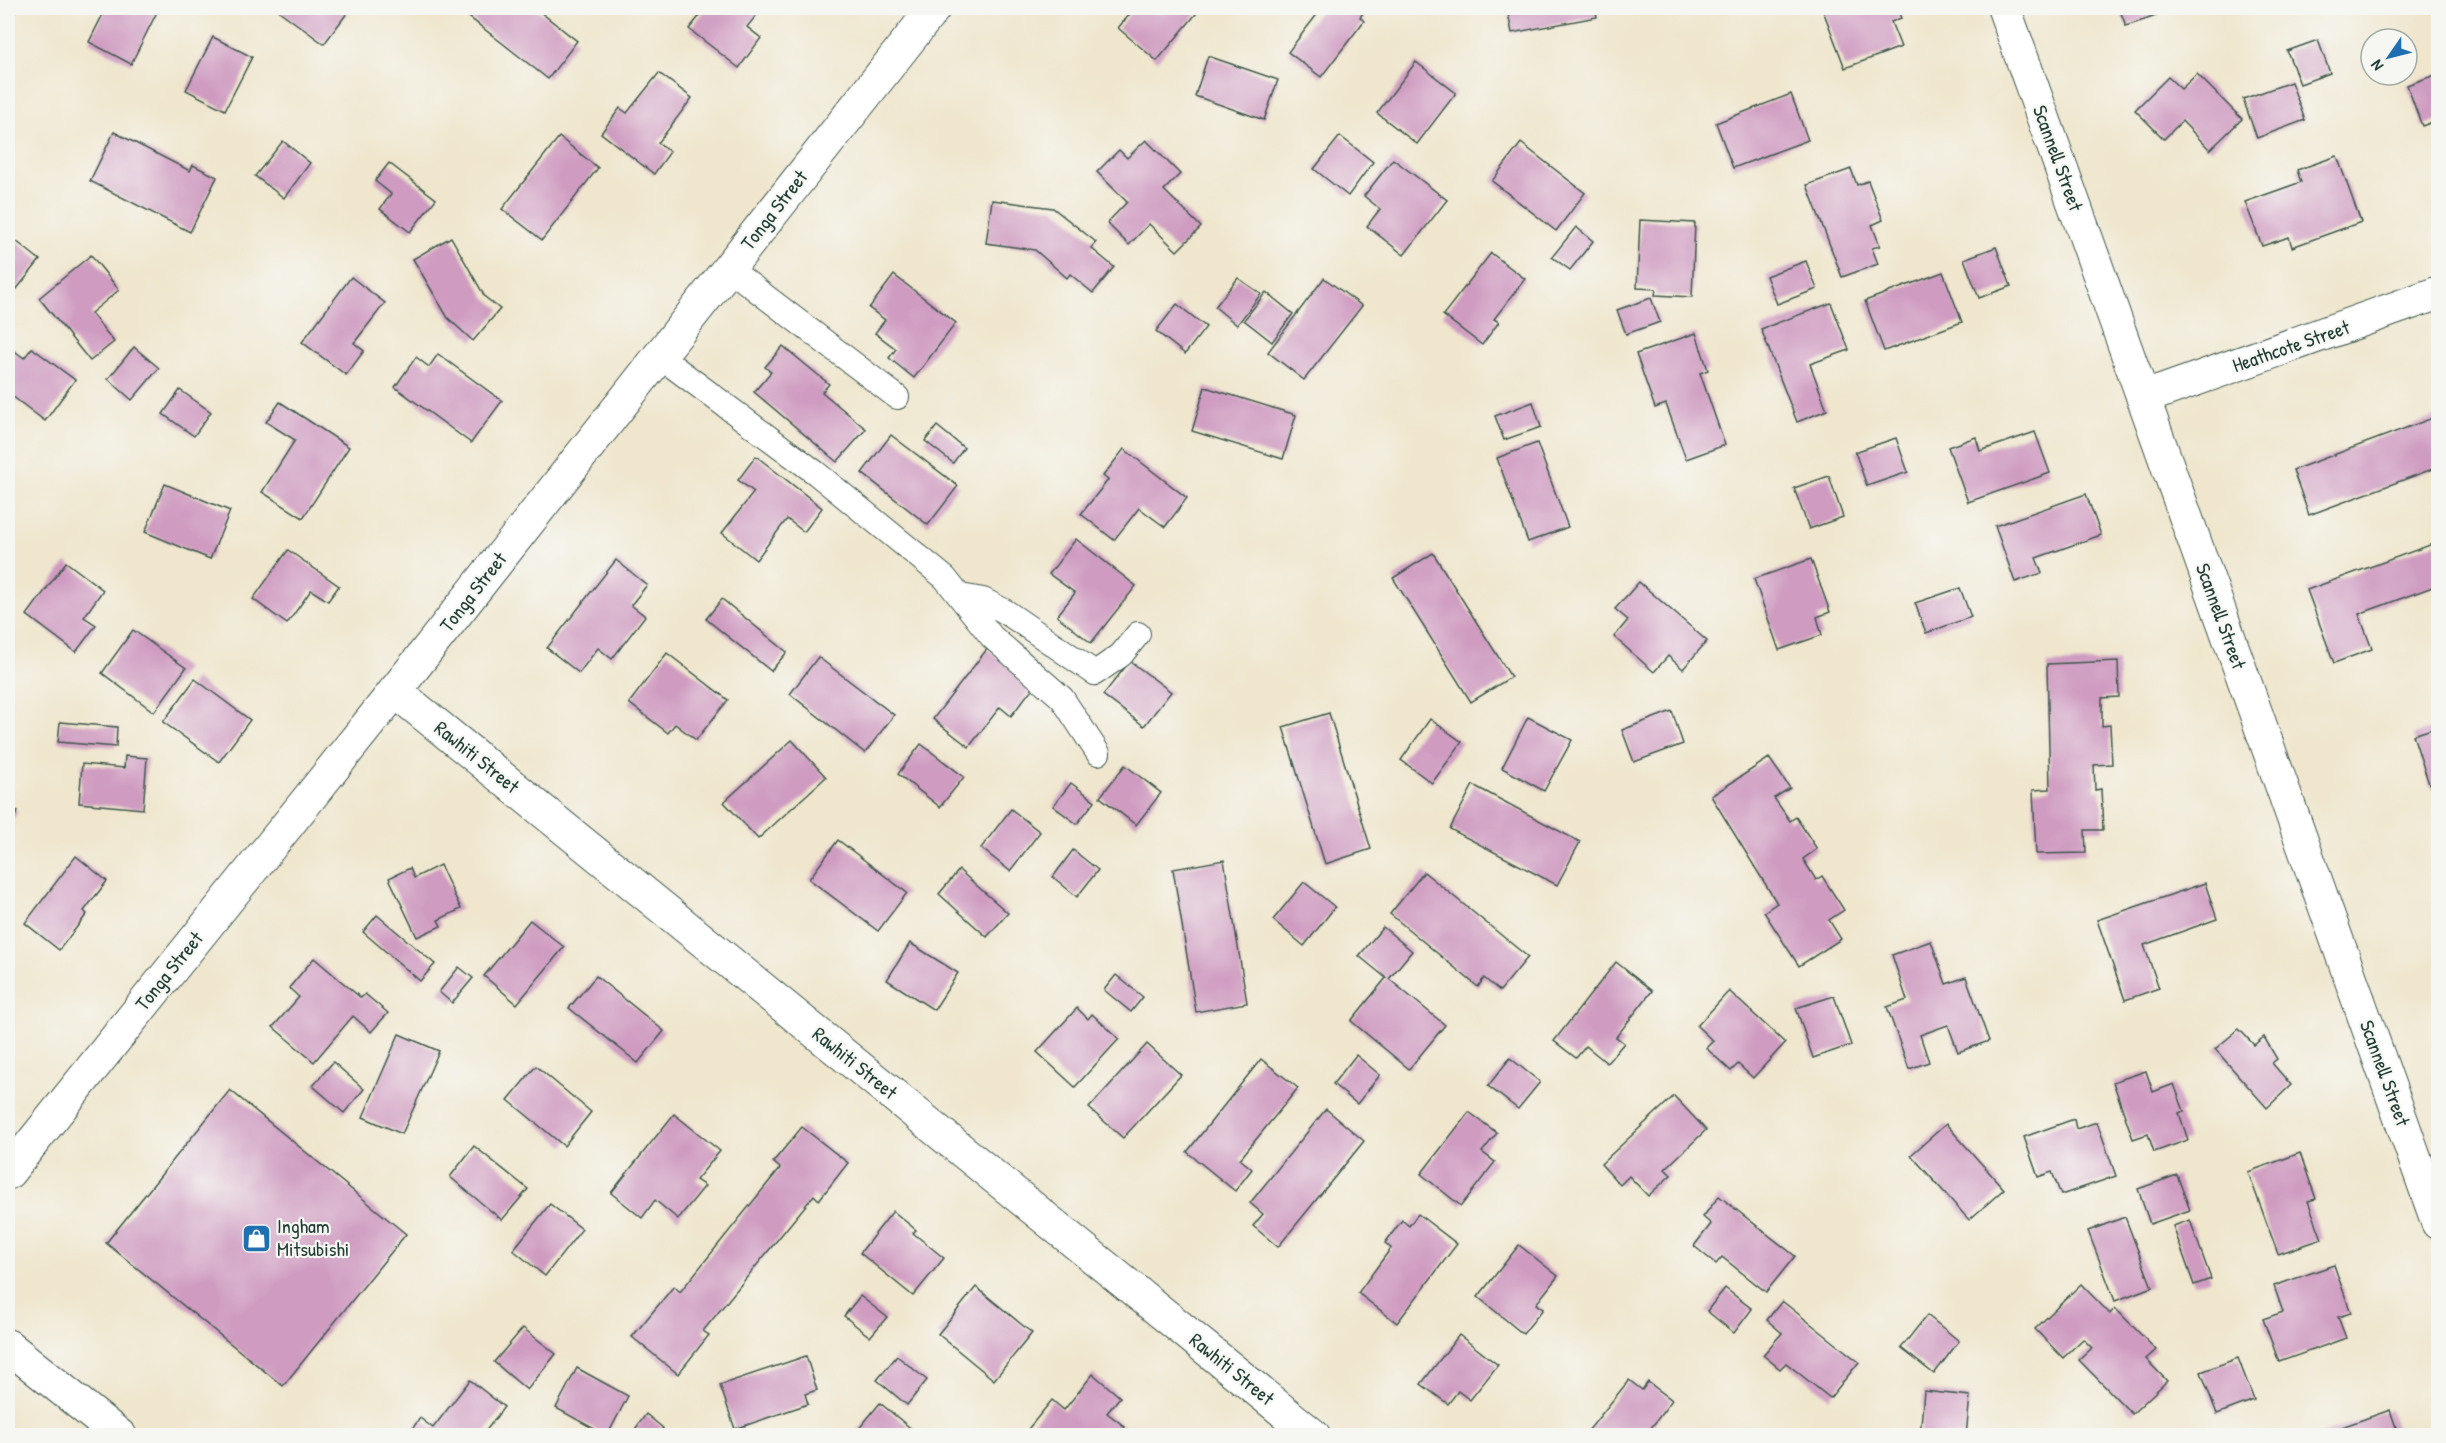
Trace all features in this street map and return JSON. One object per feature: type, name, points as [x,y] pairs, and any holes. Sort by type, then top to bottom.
[{"type":"street","name":"Tonga Street","points":[[8,1173],[395,691],[934,8]]},
{"type":"street","name":"Scannell Street","points":[[2004,8],[2439,1223]]},
{"type":"street","name":"Heathcote Street","points":[[2143,398],[2439,293]]},
{"type":"street","name":"Rawhiti Street","points":[[395,691],[1314,1436]]},
{"type":"street","points":[[8,1346],[120,1436]]},
{"type":"lane","points":[[728,268],[897,397]]},
{"type":"lane","points":[[659,356],[816,473],[945,578],[992,637],[1062,698],[1098,753]]},
{"type":"lane","points":[[961,596],[983,600],[1006,612],[1095,674],[1121,655],[1138,634]]},
{"type":"building","points":[[106,8],[159,8],[131,64],[89,42]]},
{"type":"building","points":[[282,8],[351,8],[324,44],[279,11]]},
{"type":"building","points":[[476,8],[535,8],[577,41],[548,79],[469,17]]},
{"type":"building","points":[[706,8],[762,8],[747,27],[761,38],[739,68],[689,29]]},
{"type":"building","points":[[1135,8],[1201,8],[1157,61],[1118,28]]},
{"type":"building","points":[[1322,8],[1367,8],[1360,17],[1364,21],[1321,77],[1288,52]]},
{"type":"building","points":[[1507,8],[1595,8],[1597,17],[1512,33]]},
{"type":"building","points":[[1822,8],[1897,8],[1901,18],[1891,22],[1901,47],[1845,68]]},
{"type":"building","points":[[2119,8],[2153,8],[2156,16],[2126,26]]},
{"type":"building","points":[[213,37],[252,57],[225,110],[186,90]]},
{"type":"building","points":[[2318,40],[2330,73],[2300,84],[2287,51]]},
{"type":"building","points":[[1208,56],[1278,80],[1264,120],[1195,96]]},
{"type":"building","points":[[1416,62],[1456,93],[1417,144],[1377,113]]},
{"type":"building","points":[[659,73],[692,98],[658,143],[670,152],[654,174],[601,133],[620,108],[627,113]]},
{"type":"building","points":[[2197,74],[2242,119],[2210,150],[2182,121],[2164,139],[2135,110],[2168,77],[2181,89]]},
{"type":"building","points":[[2438,74],[2438,120],[2422,126],[2408,87],[2419,87],[2419,81]]},
{"type":"building","points":[[2291,82],[2305,120],[2257,138],[2243,99]]},
{"type":"building","points":[[1791,94],[1808,140],[1733,168],[1716,123]]},
{"type":"building","points":[[114,132],[190,171],[193,165],[217,177],[190,232],[90,181]]},
{"type":"building","points":[[1340,136],[1373,162],[1348,196],[1314,169]]},
{"type":"building","points":[[559,137],[598,168],[542,240],[502,209]]},
{"type":"building","points":[[1146,140],[1180,174],[1164,190],[1201,227],[1177,251],[1149,224],[1129,245],[1107,223],[1127,202],[1097,172],[1119,150],[1127,158]]},
{"type":"building","points":[[283,141],[310,163],[284,198],[255,176]]},
{"type":"building","points":[[1521,143],[1585,193],[1556,231],[1492,181]]},
{"type":"building","points":[[2337,156],[2361,222],[2292,247],[2289,237],[2262,246],[2245,202],[2301,182],[2297,170]]},
{"type":"building","points":[[1393,159],[1447,200],[1404,255],[1367,226],[1380,209],[1364,196]]},
{"type":"building","points":[[389,163],[436,199],[410,232],[380,209],[391,194],[375,181]]},
{"type":"building","points":[[1851,169],[1857,185],[1868,181],[1883,220],[1872,225],[1880,246],[1872,248],[1878,264],[1842,277],[1807,185]]},
{"type":"building","points":[[992,200],[1053,208],[1096,242],[1091,248],[1114,267],[1093,293],[1070,274],[1067,278],[1035,250],[986,243]]},
{"type":"building","points":[[1640,220],[1695,223],[1692,297],[1655,295],[1656,289],[1637,288]]},
{"type":"building","points":[[1576,227],[1593,241],[1570,270],[1552,257]]},
{"type":"building","points":[[451,237],[485,297],[500,309],[473,341],[448,318],[413,259]]},
{"type":"building","points":[[16,241],[40,260],[12,295],[8,291],[8,252]]},
{"type":"building","points":[[1996,247],[2011,286],[1979,298],[1964,259]]},
{"type":"building","points":[[1491,253],[1525,279],[1494,319],[1499,322],[1482,345],[1443,315]]},
{"type":"building","points":[[91,255],[119,290],[91,313],[114,342],[90,361],[39,298]]},
{"type":"building","points":[[1806,261],[1817,289],[1777,304],[1766,276]]},
{"type":"building","points":[[1943,272],[1962,322],[1884,351],[1865,301]]},
{"type":"building","points":[[894,275],[956,323],[914,378],[889,358],[896,349],[875,333],[885,320],[869,308]]},
{"type":"building","points":[[351,277],[385,303],[354,343],[364,351],[346,375],[302,342]]},
{"type":"building","points":[[1238,278],[1261,294],[1237,325],[1215,307]]},
{"type":"building","points":[[1324,278],[1362,306],[1304,380],[1268,352]]},
{"type":"building","points":[[1266,292],[1293,314],[1272,342],[1244,320]]},
{"type":"building","points":[[1651,298],[1660,322],[1626,334],[1617,310]]},
{"type":"building","points":[[1831,303],[1849,350],[1810,364],[1827,410],[1797,422],[1761,329]]},
{"type":"building","points":[[1177,304],[1206,327],[1185,354],[1156,331]]},
{"type":"building","points":[[1696,333],[1708,370],[1700,373],[1725,445],[1686,459],[1666,404],[1655,408],[1636,354]]},
{"type":"building","points":[[8,346],[24,358],[32,348],[75,380],[45,421],[8,393]]},
{"type":"building","points":[[783,346],[829,384],[822,392],[866,429],[837,462],[754,392],[771,372],[765,367]]},
{"type":"building","points":[[134,347],[159,368],[132,400],[108,379]]},
{"type":"building","points":[[438,354],[502,401],[471,443],[395,387],[416,357],[429,367]]},
{"type":"building","points":[[1205,387],[1296,415],[1283,459],[1192,431]]},
{"type":"building","points":[[180,390],[211,412],[194,436],[163,414]]},
{"type":"building","points":[[280,402],[349,447],[303,518],[262,492],[295,440],[266,422]]},
{"type":"building","points":[[1533,402],[1541,427],[1504,440],[1495,416]]},
{"type":"building","points":[[2438,416],[2438,467],[2309,515],[2293,470]]},
{"type":"building","points":[[937,426],[964,448],[953,463],[925,441]]},
{"type":"building","points":[[2035,432],[2050,473],[1968,502],[1948,447],[1976,437],[1980,451]]},
{"type":"building","points":[[891,435],[958,486],[928,525],[862,473]]},
{"type":"building","points":[[1896,438],[1908,472],[1867,486],[1855,452]]},
{"type":"building","points":[[1537,443],[1568,527],[1528,542],[1497,458]]},
{"type":"building","points":[[1124,449],[1187,498],[1165,527],[1139,508],[1114,540],[1081,514],[1108,480],[1103,476]]},
{"type":"building","points":[[756,456],[822,508],[804,532],[787,519],[756,560],[722,533],[754,492],[738,480]]},
{"type":"building","points":[[1829,476],[1843,517],[1809,529],[1794,488]]},
{"type":"building","points":[[165,484],[230,511],[210,559],[145,532]]},
{"type":"building","points":[[2086,494],[2101,535],[2036,558],[2042,573],[2015,582],[1995,526]]},
{"type":"building","points":[[1076,539],[1136,586],[1091,643],[1057,616],[1075,593],[1049,574]]},
{"type":"building","points":[[2438,542],[2438,585],[2359,614],[2372,649],[2334,663],[2307,590]]},
{"type":"building","points":[[288,550],[339,586],[328,601],[311,590],[287,624],[253,599]]},
{"type":"building","points":[[1433,553],[1511,677],[1471,702],[1393,578]]},
{"type":"building","points":[[1811,559],[1830,612],[1817,617],[1822,635],[1779,650],[1754,579]]},
{"type":"building","points":[[616,560],[647,585],[631,605],[645,616],[612,659],[598,648],[579,673],[547,648]]},
{"type":"building","points":[[66,562],[103,590],[84,617],[96,625],[76,652],[27,615]]},
{"type":"building","points":[[1639,582],[1707,641],[1683,669],[1668,656],[1654,672],[1614,637],[1628,620],[1615,609]]},
{"type":"building","points":[[1960,588],[1971,617],[1926,633],[1915,603]]},
{"type":"building","points":[[722,599],[787,652],[771,671],[706,619]]},
{"type":"building","points":[[133,630],[186,668],[154,712],[102,673]]},
{"type":"building","points":[[987,649],[1035,685],[1011,716],[1000,707],[969,747],[933,719]]},
{"type":"building","points":[[667,653],[728,700],[696,740],[675,724],[668,733],[629,703]]},
{"type":"building","points":[[818,657],[894,715],[865,753],[790,694]]},
{"type":"building","points":[[1130,661],[1171,692],[1144,726],[1103,695]]},
{"type":"building","points":[[2118,661],[2119,697],[2102,698],[2102,726],[2110,725],[2112,764],[2094,765],[2095,790],[2101,789],[2103,830],[2085,830],[2086,853],[2036,854],[2033,790],[2050,789],[2047,664]]},
{"type":"building","points":[[195,679],[250,720],[219,762],[163,722]]},
{"type":"building","points":[[1672,711],[1683,744],[1634,762],[1622,730]]},
{"type":"building","points":[[1329,713],[1371,849],[1325,864],[1283,727]]},
{"type":"building","points":[[1528,717],[1572,740],[1544,791],[1502,768]]},
{"type":"building","points":[[1430,719],[1462,742],[1432,783],[1401,760]]},
{"type":"building","points":[[60,722],[117,727],[116,747],[58,742]]},
{"type":"building","points":[[2438,727],[2438,784],[2430,787],[2413,735]]},
{"type":"building","points":[[792,740],[826,777],[758,839],[724,802]]},
{"type":"building","points":[[921,744],[964,777],[940,807],[898,774]]},
{"type":"building","points":[[125,756],[147,758],[143,809],[79,803],[82,764],[124,768]]},
{"type":"building","points":[[1769,758],[1790,788],[1774,798],[1790,821],[1796,817],[1817,849],[1803,859],[1816,880],[1822,876],[1844,910],[1829,920],[1841,939],[1799,966],[1764,912],[1777,903],[1711,796]]},
{"type":"building","points":[[1125,765],[1161,793],[1136,825],[1100,797]]},
{"type":"building","points":[[1071,783],[1095,801],[1077,824],[1053,806]]},
{"type":"building","points":[[1473,785],[1580,842],[1557,885],[1450,829]]},
{"type":"building","points":[[8,804],[18,812],[8,825]]},
{"type":"building","points":[[1011,809],[1040,832],[1010,871],[981,848]]},
{"type":"building","points":[[838,840],[907,893],[878,931],[809,879]]},
{"type":"building","points":[[1073,850],[1098,870],[1077,897],[1053,877]]},
{"type":"building","points":[[76,856],[107,881],[84,911],[87,914],[59,950],[25,923]]},
{"type":"building","points":[[1224,860],[1247,1003],[1196,1012],[1173,869]]},
{"type":"building","points":[[440,865],[461,909],[438,920],[441,926],[417,937],[389,878],[410,868],[414,878]]},
{"type":"building","points":[[959,870],[1008,913],[987,937],[939,894]]},
{"type":"building","points":[[1424,872],[1528,957],[1500,991],[1484,978],[1478,987],[1390,914]]},
{"type":"building","points":[[1304,882],[1335,907],[1304,946],[1273,920]]},
{"type":"building","points":[[2205,883],[2217,919],[2144,945],[2159,988],[2125,1000],[2097,920]]},
{"type":"building","points":[[377,915],[435,964],[420,981],[363,932]]},
{"type":"building","points":[[530,920],[564,947],[517,1004],[484,976]]},
{"type":"building","points":[[1383,927],[1412,951],[1389,979],[1445,1025],[1409,1069],[1351,1021],[1386,978],[1359,956]]},
{"type":"building","points":[[1931,941],[1946,984],[1966,977],[1989,1041],[1958,1052],[1948,1025],[1920,1035],[1929,1062],[1909,1069],[1887,1007],[1907,1000],[1892,955]]},
{"type":"building","points":[[910,943],[958,973],[934,1010],[887,980]]},
{"type":"building","points":[[314,958],[361,998],[365,994],[388,1013],[371,1032],[353,1016],[314,1062],[273,1027],[299,997],[289,988]]},
{"type":"building","points":[[1616,962],[1652,991],[1616,1037],[1624,1043],[1607,1063],[1586,1046],[1576,1058],[1554,1041]]},
{"type":"building","points":[[459,967],[473,978],[452,1003],[439,992]]},
{"type":"building","points":[[1116,975],[1143,997],[1131,1012],[1104,990]]},
{"type":"building","points":[[596,976],[664,1031],[638,1063],[569,1008]]},
{"type":"building","points":[[1729,991],[1785,1043],[1753,1078],[1738,1064],[1731,1071],[1706,1048],[1713,1041],[1697,1026]]},
{"type":"building","points":[[1834,996],[1851,1045],[1813,1058],[1796,1008]]},
{"type":"building","points":[[1077,1008],[1088,1019],[1092,1014],[1119,1039],[1075,1087],[1037,1052]]},
{"type":"building","points":[[2239,1029],[2254,1045],[2264,1037],[2277,1059],[2272,1063],[2291,1085],[2267,1108],[2215,1049]]},
{"type":"building","points":[[399,1034],[439,1051],[402,1134],[363,1117]]},
{"type":"building","points":[[1147,1044],[1181,1075],[1123,1138],[1089,1108]]},
{"type":"building","points":[[1356,1055],[1380,1075],[1357,1104],[1333,1084]]},
{"type":"building","points":[[1510,1058],[1540,1082],[1518,1109],[1488,1086]]},
{"type":"building","points":[[1261,1059],[1298,1088],[1240,1159],[1252,1169],[1235,1191],[1187,1152]]},
{"type":"building","points":[[333,1062],[364,1089],[344,1113],[313,1086]]},
{"type":"building","points":[[536,1066],[591,1112],[564,1146],[508,1100]]},
{"type":"building","points":[[2146,1071],[2153,1092],[2174,1084],[2184,1111],[2179,1113],[2188,1140],[2154,1152],[2148,1134],[2133,1139],[2113,1082]]},
{"type":"building","name":"Ingham Mitsubishi","points":[[230,1090],[406,1234],[283,1386],[106,1243]]},
{"type":"building","points":[[1674,1096],[1706,1130],[1665,1169],[1671,1175],[1648,1196],[1629,1176],[1620,1185],[1601,1164]]},
{"type":"building","points":[[1326,1109],[1364,1141],[1278,1247],[1253,1226],[1263,1214],[1250,1203]]},
{"type":"building","points":[[1469,1112],[1497,1133],[1482,1152],[1495,1162],[1461,1206],[1421,1174]]},
{"type":"building","points":[[674,1114],[720,1151],[696,1180],[705,1186],[678,1219],[655,1200],[642,1218],[611,1193]]},
{"type":"building","points":[[2074,1119],[2076,1129],[2097,1122],[2116,1176],[2061,1195],[2052,1172],[2038,1177],[2024,1137]]},
{"type":"building","points":[[1946,1124],[2004,1189],[1969,1220],[1911,1155]]},
{"type":"building","points":[[802,1127],[848,1163],[819,1200],[814,1195],[703,1331],[709,1335],[678,1374],[632,1337],[674,1286],[680,1292],[780,1168],[773,1162]]},
{"type":"building","points":[[474,1146],[528,1189],[502,1220],[450,1177]]},
{"type":"building","points":[[2300,1153],[2316,1199],[2308,1201],[2322,1239],[2278,1254],[2248,1172]]},
{"type":"building","points":[[2177,1175],[2190,1210],[2150,1224],[2138,1189]]},
{"type":"building","points":[[1719,1196],[1795,1256],[1766,1292],[1722,1257],[1716,1264],[1694,1246],[1711,1224],[1703,1217]]},
{"type":"building","points":[[550,1204],[582,1229],[545,1276],[513,1250]]},
{"type":"building","points":[[893,1211],[916,1230],[913,1233],[944,1258],[913,1296],[860,1253]]},
{"type":"building","points":[[1418,1214],[1457,1244],[1397,1323],[1358,1293],[1391,1248],[1385,1243],[1402,1220],[1409,1226]]},
{"type":"building","points":[[2125,1217],[2152,1287],[2115,1301],[2088,1231]]},
{"type":"building","points":[[2190,1220],[2211,1279],[2194,1285],[2173,1226]]},
{"type":"building","points":[[1519,1245],[1558,1276],[1536,1304],[1543,1309],[1523,1334],[1478,1297]]},
{"type":"building","points":[[2334,1265],[2351,1313],[2338,1317],[2346,1338],[2279,1362],[2263,1319],[2283,1312],[2274,1286]]},
{"type":"building","points":[[2081,1284],[2110,1314],[2115,1308],[2156,1350],[2146,1359],[2167,1381],[2132,1414],[2079,1360],[2092,1348],[2083,1339],[2063,1358],[2035,1329]]},
{"type":"building","points":[[976,1287],[1032,1333],[994,1380],[938,1334]]},
{"type":"building","points":[[1725,1288],[1752,1309],[1734,1333],[1707,1311]]},
{"type":"building","points":[[860,1296],[887,1317],[870,1337],[844,1316]]},
{"type":"building","points":[[1782,1301],[1859,1362],[1830,1398],[1786,1363],[1780,1369],[1763,1355],[1782,1333],[1767,1320]]},
{"type":"building","points":[[1927,1315],[1959,1341],[1934,1374],[1901,1348]]},
{"type":"building","points":[[523,1328],[556,1354],[527,1390],[494,1362]]},
{"type":"building","points":[[1459,1335],[1498,1365],[1470,1400],[1458,1391],[1448,1404],[1421,1384]]},
{"type":"building","points":[[806,1356],[817,1390],[805,1394],[808,1404],[735,1429],[720,1385]]},
{"type":"building","points":[[897,1356],[927,1380],[907,1405],[877,1380]]},
{"type":"building","points":[[2238,1358],[2254,1400],[2217,1414],[2201,1372]]},
{"type":"building","points":[[577,1368],[628,1396],[607,1436],[556,1408]]},
{"type":"building","points":[[1093,1374],[1120,1397],[1107,1413],[1125,1427],[1118,1436],[1024,1434],[1052,1400],[1064,1410]]},
{"type":"building","points":[[470,1380],[504,1407],[482,1436],[407,1436],[420,1418],[433,1428]]},
{"type":"building","points":[[1629,1380],[1642,1390],[1648,1382],[1672,1400],[1645,1436],[1584,1436]]},
{"type":"building","points":[[1924,1391],[1970,1396],[1966,1436],[1920,1436]]},
{"type":"building","points":[[880,1403],[920,1436],[853,1436]]},
{"type":"building","points":[[2390,1410],[2399,1436],[2319,1436],[2319,1435]]},
{"type":"building","points":[[646,1414],[663,1428],[657,1436],[630,1436]]},
{"type":"place","name":"Ingham Mitsubishi","points":[[256,1238]]}]
